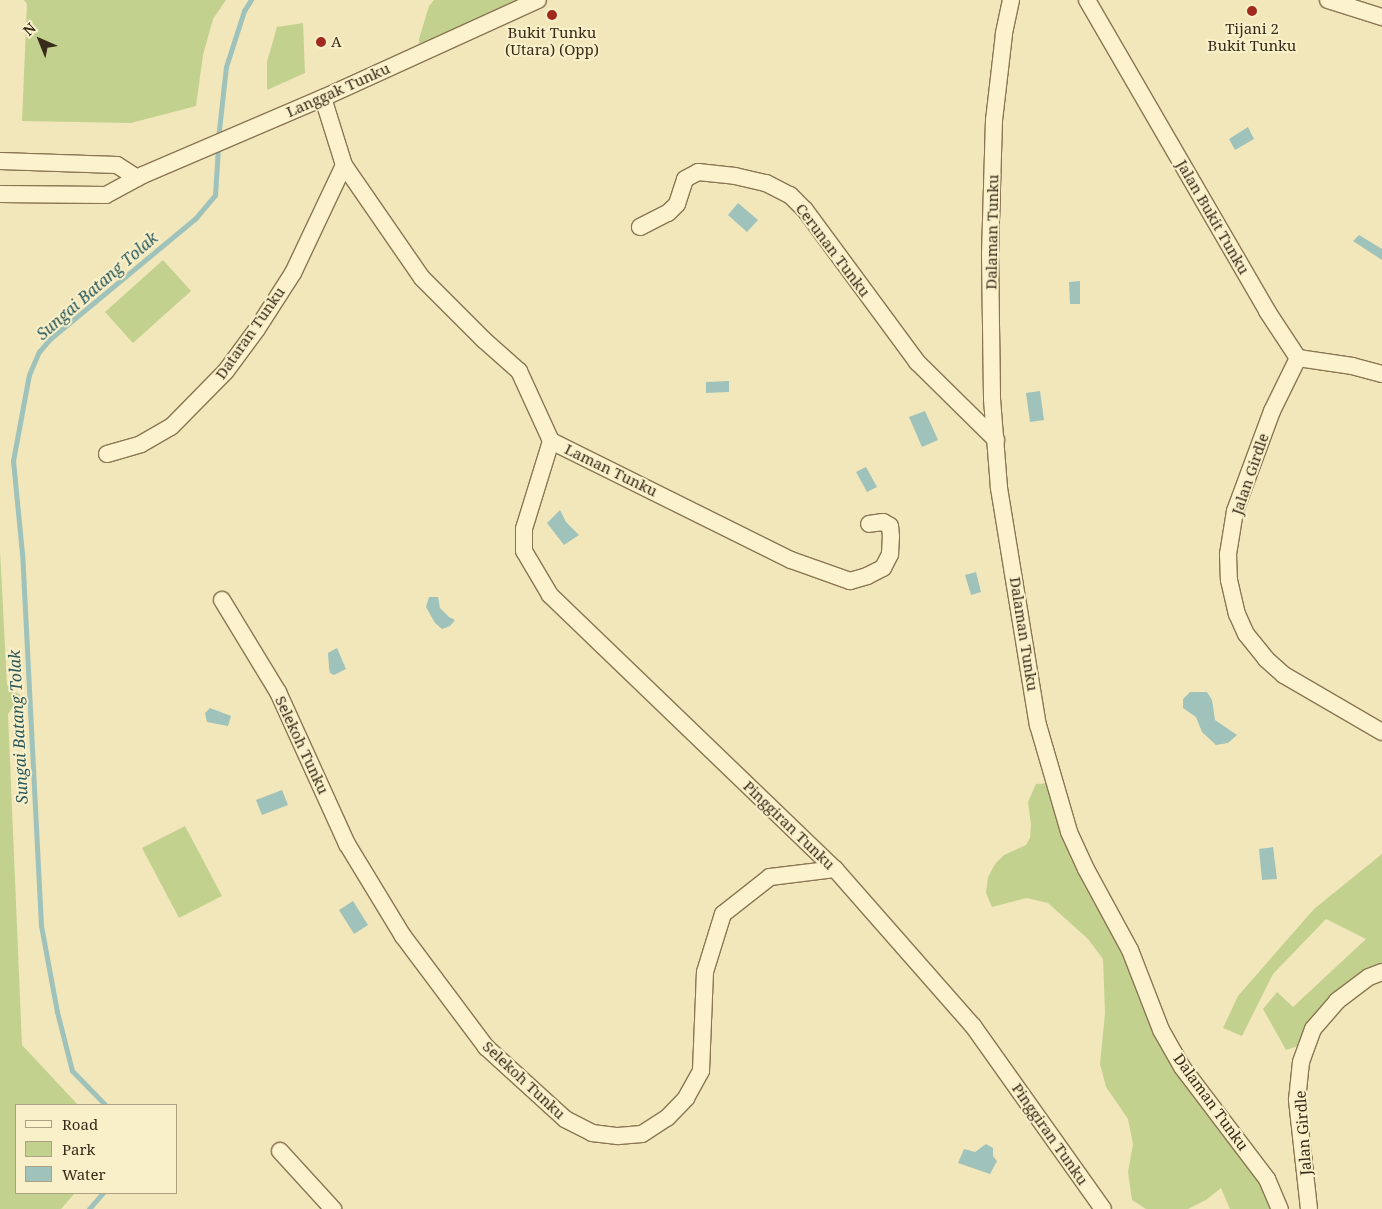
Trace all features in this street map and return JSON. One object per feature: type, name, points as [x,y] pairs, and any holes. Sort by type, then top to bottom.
[{"type":"street","name":"Langgak Tunku","points":[[0,194],[106,195],[137,178],[322,98],[538,0]]},
{"type":"street","name":"Dalaman Tunku","points":[[1011,0],[1004,34],[994,130],[990,253],[992,399],[999,488],[1038,725],[1069,832],[1086,869],[1130,950],[1161,1030],[1182,1067],[1268,1179],[1280,1209]]},
{"type":"street","name":"Jalan Bukit Tunku","points":[[1087,0],[1267,311],[1298,358]]},
{"type":"street","points":[[1328,0],[1382,17]]},
{"type":"street","name":"Laman Tunku","points":[[322,98],[344,165],[422,278],[484,340],[519,371],[551,441],[791,560],[850,580],[868,576],[883,568],[890,554],[892,537],[890,526],[883,522],[869,524]]},
{"type":"street","points":[[0,161],[117,165],[137,178]]},
{"type":"street","name":"Dataran Tunku","points":[[107,454],[141,444],[171,427],[226,371],[257,329],[293,273],[344,165]]},
{"type":"street","name":"Cerunan Tunku","points":[[640,227],[668,212],[677,204],[685,179],[698,172],[766,183],[790,195],[805,210],[917,362],[996,440]]},
{"type":"street","points":[[1298,358],[1382,374]]},
{"type":"street","name":"Jalan Girdle","points":[[1298,358],[1272,411],[1236,511],[1228,554],[1229,580],[1237,614],[1246,634],[1266,660],[1284,675],[1382,732]]},
{"type":"street","name":"Pinggiran Tunku","points":[[551,441],[524,529],[524,551],[550,595],[835,869],[973,1026],[1103,1209]]},
{"type":"street","name":"Selekoh Tunku","points":[[222,600],[278,692],[347,844],[402,936],[486,1047],[565,1119],[592,1133],[618,1136],[642,1134],[667,1118],[686,1098],[701,1071],[705,972],[723,914],[770,877],[835,869]]},
{"type":"street","name":"Jalan Girdle","points":[[1308,1209],[1297,1100],[1301,1062],[1314,1029],[1337,1001],[1369,977],[1382,972]]},
{"type":"street","points":[[280,1151],[333,1209]]},
{"type":"green space","points":[[24,0],[226,0],[213,19],[203,55],[196,106],[131,123],[22,121],[27,4]]},
{"type":"green space","points":[[434,0],[525,0],[420,50],[419,39],[429,6]]},
{"type":"green space","points":[[303,23],[305,73],[267,90],[267,62],[277,27]]},
{"type":"green space","points":[[163,260],[191,291],[133,343],[105,312]]},
{"type":"green space","points":[[0,550],[7,685],[21,696],[8,714],[22,1045],[77,1104],[15,1104],[15,1194],[74,1194],[61,1209],[0,1209]]},
{"type":"green space","points":[[1051,783],[1069,850],[1085,887],[1119,942],[1162,1048],[1268,1192],[1269,1209],[1230,1209],[1221,1188],[1206,1200],[1188,1209],[1146,1209],[1132,1200],[1128,1172],[1133,1144],[1128,1119],[1106,1087],[1100,1064],[1105,1013],[1103,959],[1088,939],[1048,903],[1027,898],[992,907],[986,893],[988,877],[995,864],[1004,855],[1026,845],[1030,838],[1031,825],[1028,802],[1036,784]]},
{"type":"green space","points":[[185,826],[222,896],[179,918],[142,848]]},
{"type":"green space","points":[[1382,854],[1382,965],[1342,986],[1315,1013],[1298,1046],[1286,1050],[1263,1009],[1277,992],[1293,1007],[1366,939],[1326,919],[1273,974],[1242,1036],[1223,1028],[1238,996],[1314,909]]},
{"type":"water","points":[[1248,127],[1254,139],[1235,150],[1229,139]]},
{"type":"water","points":[[738,203],[758,220],[747,232],[728,215]]},
{"type":"water","points":[[1359,235],[1382,249],[1382,260],[1353,241]]},
{"type":"water","points":[[1080,281],[1080,304],[1070,304],[1069,282]]},
{"type":"water","points":[[729,381],[729,392],[706,393],[706,382]]},
{"type":"water","points":[[1040,391],[1044,420],[1030,422],[1026,393]]},
{"type":"water","points":[[925,411],[938,440],[922,447],[909,417]]},
{"type":"water","points":[[866,467],[877,487],[867,492],[856,472]]},
{"type":"water","points":[[560,510],[566,522],[579,535],[564,545],[547,523]]},
{"type":"water","points":[[976,572],[981,592],[971,595],[965,575]]},
{"type":"water","points":[[429,597],[438,597],[440,608],[455,620],[450,626],[442,629],[435,623],[426,607]]},
{"type":"water","points":[[337,648],[346,669],[334,675],[330,673],[328,653]]},
{"type":"water","points":[[1190,692],[1207,692],[1212,700],[1215,720],[1237,735],[1228,743],[1216,745],[1202,732],[1196,717],[1183,708],[1183,699]]},
{"type":"water","points":[[210,708],[231,716],[228,726],[207,722],[205,713]]},
{"type":"water","points":[[282,790],[288,805],[262,815],[256,800]]},
{"type":"water","points":[[1273,847],[1277,879],[1262,880],[1259,849]]},
{"type":"water","points":[[353,901],[368,925],[354,934],[339,910]]},
{"type":"water","points":[[986,1144],[993,1148],[993,1156],[997,1161],[990,1174],[958,1163],[964,1149],[975,1152]]},
{"type":"waterway","name":"Sungai Batang Tolak","points":[[218,139],[226,67],[244,11],[251,0]]},
{"type":"waterway","name":"Sungai Batang Tolak","points":[[104,1104],[72,1071],[57,1012],[41,926],[22,554],[13,461],[29,375],[39,352],[49,340],[195,219],[215,195],[218,147]]},
{"type":"waterway","name":"Sungai Batang Tolak","points":[[89,1209],[102,1194]]},
{"type":"place","name":"Tijani 2 Bukit Tunku","points":[[1252,11]]},
{"type":"place","name":"Bukit Tunku (Utara) (Opp)","points":[[552,15]]},
{"type":"place","name":"A","points":[[321,42]]}]
